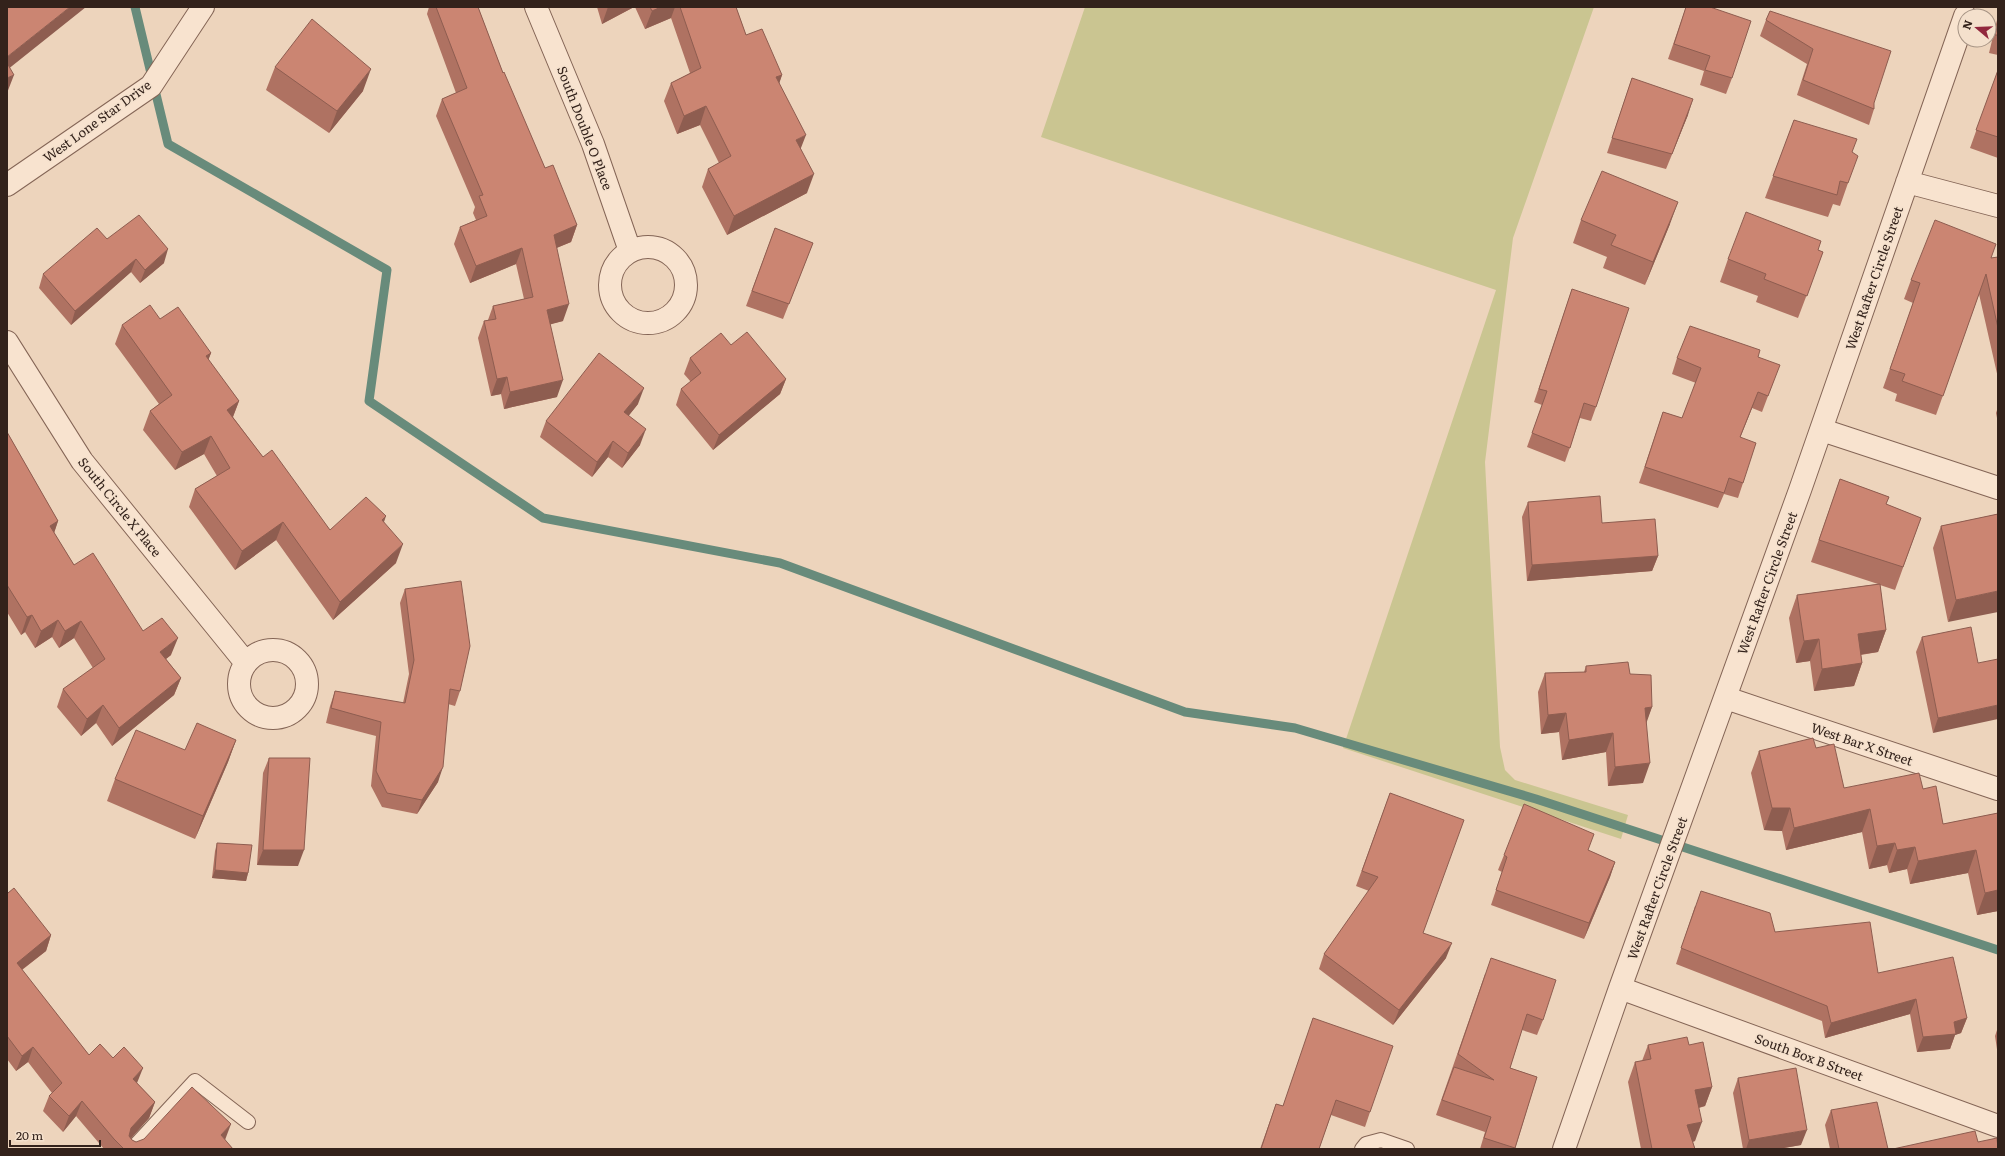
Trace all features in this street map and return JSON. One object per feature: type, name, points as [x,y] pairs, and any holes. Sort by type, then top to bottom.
[{"type":"street","name":"West Lone Star Drive","points":[[7,185],[151,86],[203,7]]},
{"type":"street","name":"South Double O Place","points":[[536,7],[593,144],[630,251]]},
{"type":"street","name":"West Rafter Circle Street","points":[[1564,1149],[1620,988],[1822,430],[1957,39]]},
{"type":"street","points":[[1907,182],[1998,206]]},
{"type":"street","name":"South Circle X Place","points":[[7,342],[82,460],[246,664]]},
{"type":"street","points":[[1822,430],[1998,488]]},
{"type":"street","name":"West Bar X Street","points":[[1726,698],[1998,789]]},
{"type":"street","name":"South Box B Street","points":[[1620,988],[1998,1126]]},
{"type":"lane","points":[[132,1149],[195,1081],[248,1122]]},
{"type":"lane","points":[[1362,1149],[1366,1144],[1381,1140],[1407,1149]]},
{"type":"shaded area","points":[[1085,7],[1594,7],[1513,238],[1485,462],[1500,747],[1505,770],[1515,780],[1628,815],[1621,839],[1343,748],[1496,290],[1041,137]]},
{"type":"building","points":[[7,7],[70,7],[7,57]]},
{"type":"building","points":[[436,7],[478,7],[503,73],[504,72],[545,168],[553,165],[577,225],[554,235],[569,304],[547,310],[563,380],[510,392],[507,377],[497,379],[484,321],[496,319],[493,306],[533,297],[522,248],[476,266],[460,227],[487,216],[479,196],[483,195],[442,99],[467,88]]},
{"type":"building","points":[[650,7],[661,7],[652,11]]},
{"type":"building","points":[[680,7],[736,7],[746,35],[762,29],[782,75],[776,77],[806,135],[796,140],[814,174],[734,216],[708,169],[731,156],[706,106],[684,116],[671,83],[701,68]]},
{"type":"building","points":[[1686,7],[1710,7],[1751,21],[1732,78],[1705,70],[1710,56],[1674,44]]},
{"type":"building","points":[[1770,11],[1891,51],[1874,103],[1874,109],[1803,80],[1813,49],[1766,20]]},
{"type":"building","points":[[312,19],[371,69],[337,111],[275,67]]},
{"type":"building","points":[[7,63],[14,75],[7,78]]},
{"type":"building","points":[[1998,70],[1998,137],[1976,130]]},
{"type":"building","points":[[1632,78],[1693,99],[1672,154],[1612,138]]},
{"type":"building","points":[[1794,120],[1857,139],[1852,152],[1858,156],[1848,183],[1840,181],[1837,195],[1773,176]]},
{"type":"building","points":[[1602,171],[1678,202],[1653,262],[1611,245],[1616,235],[1581,220]]},
{"type":"building","points":[[1746,212],[1821,241],[1818,250],[1823,252],[1807,296],[1764,279],[1766,274],[1728,259]]},
{"type":"building","points":[[139,215],[168,249],[145,270],[136,259],[75,311],[43,274],[97,228],[107,239]]},
{"type":"building","points":[[1935,220],[1996,244],[1991,258],[1998,257],[1998,328],[1986,274],[1943,396],[1902,381],[1905,374],[1890,369],[1920,283],[1911,280]]},
{"type":"building","points":[[775,228],[813,243],[789,304],[752,291]]},
{"type":"building","points":[[1572,289],[1629,308],[1596,407],[1584,403],[1570,448],[1532,433],[1547,391],[1539,389]]},
{"type":"building","points":[[150,305],[160,319],[178,307],[211,353],[206,356],[239,401],[227,410],[263,457],[272,450],[330,530],[366,497],[386,516],[382,520],[403,544],[340,602],[283,522],[242,551],[195,489],[230,468],[211,436],[182,452],[150,411],[172,395],[122,325]]},
{"type":"building","points":[[1690,326],[1760,350],[1758,357],[1780,365],[1768,396],[1758,392],[1740,437],[1756,443],[1743,483],[1729,478],[1724,493],[1645,467],[1663,412],[1682,418],[1701,368],[1677,358]]},
{"type":"building","points":[[747,332],[786,379],[719,435],[681,389],[701,373],[690,358],[721,333],[731,345]]},
{"type":"building","points":[[599,353],[644,388],[624,412],[646,429],[628,453],[613,441],[597,462],[546,421]]},
{"type":"building","points":[[7,432],[58,521],[50,526],[74,565],[93,553],[143,631],[162,618],[178,638],[160,652],[181,678],[119,728],[103,705],[87,719],[63,689],[105,659],[81,621],[65,631],[58,620],[41,631],[32,615],[27,617],[7,585]]},
{"type":"building","points":[[1840,479],[1889,497],[1886,504],[1921,518],[1903,567],[1819,540]]},
{"type":"building","points":[[1600,496],[1602,523],[1655,519],[1658,556],[1532,565],[1528,502]]},
{"type":"building","points":[[1998,514],[1998,591],[1956,600],[1941,526]]},
{"type":"building","points":[[461,581],[470,646],[460,691],[450,689],[443,767],[422,800],[387,793],[376,771],[381,722],[331,708],[335,691],[405,703],[414,660],[405,589]]},
{"type":"building","points":[[1880,584],[1886,630],[1858,634],[1862,663],[1822,669],[1819,639],[1804,641],[1797,595]]},
{"type":"building","points":[[1971,627],[1978,663],[1998,659],[1998,705],[1938,718],[1922,637]]},
{"type":"building","points":[[1628,662],[1630,674],[1651,675],[1652,707],[1645,708],[1650,763],[1615,767],[1613,733],[1569,740],[1566,713],[1548,715],[1545,673],[1586,672],[1586,666]]},
{"type":"building","points":[[197,723],[236,740],[203,816],[115,779],[136,730],[185,750]]},
{"type":"building","points":[[1813,738],[1816,748],[1834,744],[1844,788],[1919,773],[1923,789],[1936,786],[1943,824],[1998,813],[1998,890],[1985,893],[1976,850],[1918,861],[1915,847],[1897,850],[1895,843],[1877,846],[1870,809],[1794,828],[1790,808],[1772,808],[1759,751]]},
{"type":"building","points":[[269,758],[310,758],[304,850],[263,850]]},
{"type":"building","points":[[1390,793],[1464,820],[1423,933],[1452,943],[1399,1010],[1324,954],[1378,877],[1362,871]]},
{"type":"building","points":[[1524,804],[1594,834],[1588,850],[1615,862],[1589,923],[1496,890],[1507,857],[1504,855]]},
{"type":"building","points":[[217,843],[252,845],[248,873],[215,870]]},
{"type":"building","points":[[14,888],[51,935],[17,963],[89,1055],[100,1044],[113,1058],[124,1047],[143,1068],[133,1079],[155,1102],[131,1128],[129,1136],[132,1140],[136,1142],[144,1139],[192,1087],[231,1124],[221,1135],[233,1149],[124,1149],[82,1101],[69,1116],[49,1096],[62,1083],[33,1047],[22,1056],[7,1036],[7,891],[8,893]]},
{"type":"building","points":[[1701,891],[1770,913],[1775,932],[1870,922],[1878,973],[1953,957],[1967,1018],[1954,1022],[1956,1034],[1923,1037],[1916,999],[1831,1023],[1827,1006],[1681,948]]},
{"type":"building","points":[[1491,958],[1556,980],[1543,1020],[1527,1014],[1510,1068],[1537,1077],[1515,1148],[1484,1138],[1491,1117],[1442,1100],[1454,1067],[1494,1080],[1458,1054]]},
{"type":"building","points":[[1313,1018],[1393,1046],[1370,1112],[1336,1100],[1319,1149],[1261,1149],[1276,1104],[1283,1106]]},
{"type":"building","points":[[1687,1037],[1689,1045],[1703,1042],[1712,1087],[1695,1090],[1702,1122],[1687,1125],[1695,1149],[1652,1149],[1635,1062],[1651,1059],[1648,1045]]},
{"type":"building","points":[[1796,1068],[1807,1130],[1749,1140],[1738,1078]]},
{"type":"building","points":[[1877,1102],[1888,1149],[1839,1149],[1831,1110]]},
{"type":"building","points":[[1975,1131],[1978,1142],[1997,1138],[1998,1149],[1893,1149]]},
{"type":"waterway","points":[[135,7],[168,144],[387,270],[369,401],[543,518],[780,563],[1185,712],[1295,728],[1536,799],[1998,950]]}]
